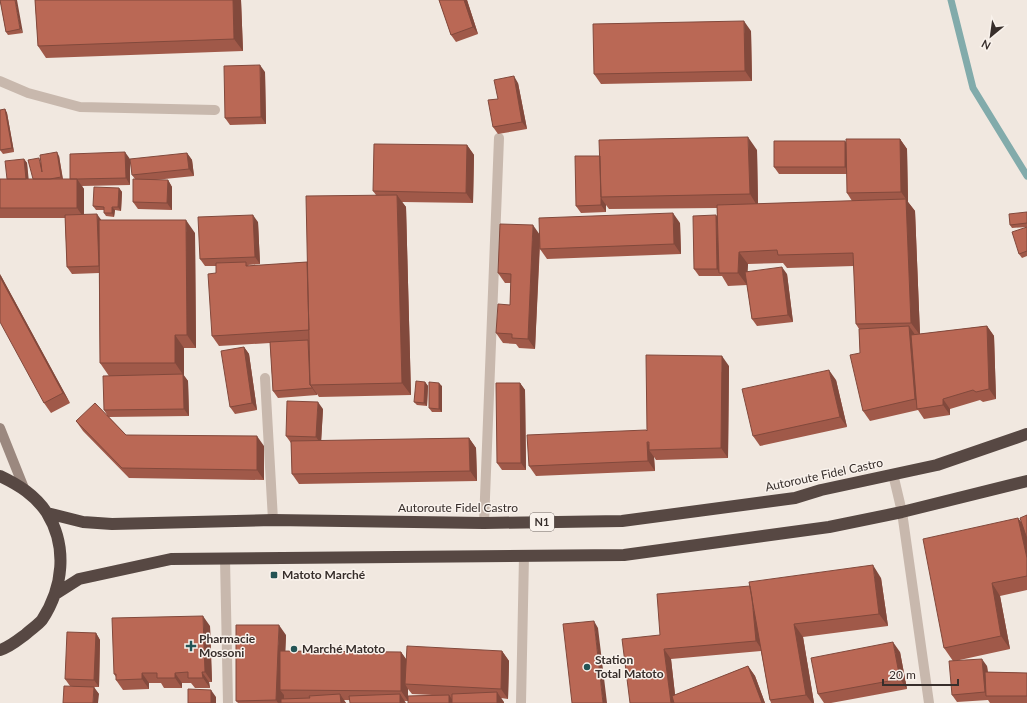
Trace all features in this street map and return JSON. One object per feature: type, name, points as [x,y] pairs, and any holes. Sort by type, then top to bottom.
[{"type":"highway","name":"Autoroute Fidel Castro","points":[[47,513],[83,522],[112,524],[273,520],[484,523],[622,521],[795,498],[937,465],[1027,434]]},
{"type":"highway","points":[[0,476],[24,488],[47,513],[56,530],[60,549],[61,571],[56,593],[41,621],[17,642],[0,650]]},
{"type":"highway","points":[[56,593],[79,579],[115,570],[170,560],[624,555],[828,527],[902,512],[1027,481]]},
{"type":"street","points":[[0,80],[28,93],[80,107],[215,110]]},
{"type":"street","points":[[484,523],[499,138]]},
{"type":"street","points":[[265,378],[273,520]]},
{"type":"street","points":[[0,428],[24,488]]},
{"type":"street","points":[[893,474],[902,512],[929,703]]},
{"type":"street","points":[[521,703],[524,556]]},
{"type":"street","points":[[225,559],[228,703]]},
{"type":"building","points":[[0,0],[15,0],[20,29],[6,32]]},
{"type":"building","points":[[35,0],[233,0],[234,39],[38,46]]},
{"type":"building","points":[[439,0],[464,0],[473,27],[451,35]]},
{"type":"building","points":[[744,21],[745,71],[594,74],[593,24]]},
{"type":"building","points":[[260,65],[261,117],[225,118],[224,66]]},
{"type":"building","points":[[514,76],[522,122],[493,127],[488,100],[498,99],[494,80]]},
{"type":"building","points":[[5,109],[12,148],[0,150],[0,110]]},
{"type":"building","points":[[748,137],[750,194],[601,197],[599,140]]},
{"type":"building","points":[[846,139],[900,139],[901,192],[847,193]]},
{"type":"building","points":[[774,141],[845,141],[845,167],[774,167]]},
{"type":"building","points":[[374,144],[467,145],[466,193],[373,191]]},
{"type":"building","points":[[57,152],[61,177],[50,179],[33,179],[28,160],[39,158],[42,172],[40,155]]},
{"type":"building","points":[[125,152],[126,178],[70,179],[70,154]]},
{"type":"building","points":[[187,153],[189,169],[132,175],[130,159]]},
{"type":"building","points":[[575,156],[600,156],[601,205],[576,206]]},
{"type":"building","points":[[24,159],[26,179],[7,179],[5,161]]},
{"type":"building","points":[[0,179],[77,179],[77,208],[0,208]]},
{"type":"building","points":[[133,179],[168,180],[167,203],[133,202]]},
{"type":"building","points":[[94,187],[119,188],[118,207],[112,207],[112,213],[104,213],[104,207],[93,206]]},
{"type":"building","points":[[397,195],[402,383],[310,385],[306,196]]},
{"type":"building","points":[[906,199],[911,323],[856,324],[853,253],[778,255],[777,250],[739,252],[738,273],[719,273],[717,205]]},
{"type":"building","points":[[1027,212],[1027,223],[1010,225],[1009,214]]},
{"type":"building","points":[[673,213],[674,244],[540,249],[539,218]]},
{"type":"building","points":[[97,214],[99,266],[67,267],[65,215]]},
{"type":"building","points":[[253,215],[255,257],[200,259],[198,217]]},
{"type":"building","points":[[716,215],[717,269],[694,269],[693,216]]},
{"type":"building","points":[[99,220],[186,220],[187,335],[175,335],[175,363],[100,363]]},
{"type":"building","points":[[500,224],[533,225],[528,339],[512,338],[512,334],[496,333],[498,304],[510,305],[511,274],[498,273]]},
{"type":"building","points":[[1027,227],[1027,251],[1019,254],[1012,232]]},
{"type":"building","points":[[246,262],[246,266],[307,262],[309,330],[212,336],[208,274],[216,273],[216,263]]},
{"type":"building","points":[[782,267],[788,315],[752,319],[745,272]]},
{"type":"building","points":[[0,277],[63,393],[44,403],[0,322]]},
{"type":"building","points":[[909,326],[915,399],[863,411],[850,355],[860,353],[859,329]]},
{"type":"building","points":[[987,326],[989,389],[976,392],[973,390],[943,399],[943,405],[917,409],[911,335]]},
{"type":"building","points":[[308,340],[310,385],[312,388],[273,391],[270,342]]},
{"type":"building","points":[[244,347],[252,403],[230,407],[221,351]]},
{"type":"building","points":[[646,355],[722,356],[721,448],[649,450],[649,442],[647,442],[648,461],[529,466],[527,435],[647,431]]},
{"type":"building","points":[[829,370],[840,417],[753,436],[742,389]]},
{"type":"building","points":[[183,374],[184,409],[104,410],[103,376]]},
{"type":"building","points":[[416,381],[425,382],[424,403],[414,402]]},
{"type":"building","points":[[429,382],[439,383],[439,409],[429,408]]},
{"type":"building","points":[[496,383],[520,383],[521,463],[497,463]]},
{"type":"building","points":[[287,401],[318,402],[316,437],[286,436]]},
{"type":"building","points":[[95,403],[126,435],[257,436],[257,470],[122,468],[76,421]]},
{"type":"building","points":[[469,438],[470,471],[292,474],[291,441]]},
{"type":"building","points":[[1027,515],[1027,539],[1020,518]]},
{"type":"building","points":[[1018,518],[1027,558],[1027,576],[992,583],[1001,636],[944,648],[923,539]]},
{"type":"building","points":[[873,565],[879,614],[794,624],[806,695],[770,700],[749,582]]},
{"type":"building","points":[[750,586],[756,641],[664,649],[671,703],[630,703],[622,639],[660,635],[657,594]]},
{"type":"building","points":[[203,616],[205,672],[202,672],[203,678],[188,678],[188,672],[175,673],[175,678],[157,678],[157,673],[142,673],[142,679],[116,680],[116,674],[114,674],[112,618]]},
{"type":"building","name":"Station Total Matoto","points":[[594,621],[603,703],[572,703],[563,624]]},
{"type":"building","points":[[236,625],[279,625],[276,700],[236,701]]},
{"type":"building","points":[[67,632],[96,633],[94,680],[65,679]]},
{"type":"building","points":[[893,642],[900,679],[818,694],[811,658]]},
{"type":"building","points":[[407,646],[502,651],[501,689],[405,684]]},
{"type":"building","points":[[280,651],[401,652],[401,691],[280,690]]},
{"type":"building","points":[[982,659],[985,692],[952,695],[949,661]]},
{"type":"building","points":[[748,666],[762,703],[674,703],[672,696]]},
{"type":"building","points":[[985,672],[1027,673],[1027,696],[986,696]]},
{"type":"building","points":[[64,686],[94,687],[93,703],[63,703]]},
{"type":"building","points":[[188,689],[211,690],[211,703],[188,703]]},
{"type":"building","points":[[497,692],[497,703],[452,703],[452,694]]},
{"type":"building","points":[[340,694],[341,703],[281,703],[281,699],[310,698],[309,696]]},
{"type":"building","points":[[400,694],[400,703],[350,703],[349,696]]},
{"type":"building","points":[[449,695],[449,703],[408,703],[408,696]]},
{"type":"waterway","points":[[951,0],[973,88],[1027,176]]},
{"type":"place","name":"Matoto Marché","points":[[274,575]]},
{"type":"place","name":"Pharmacie Mossoni","points":[[191,646]]},
{"type":"place","name":"Marché Matoto","points":[[294,649]]},
{"type":"place","name":"Station Total Matoto","points":[[587,667]]}]
